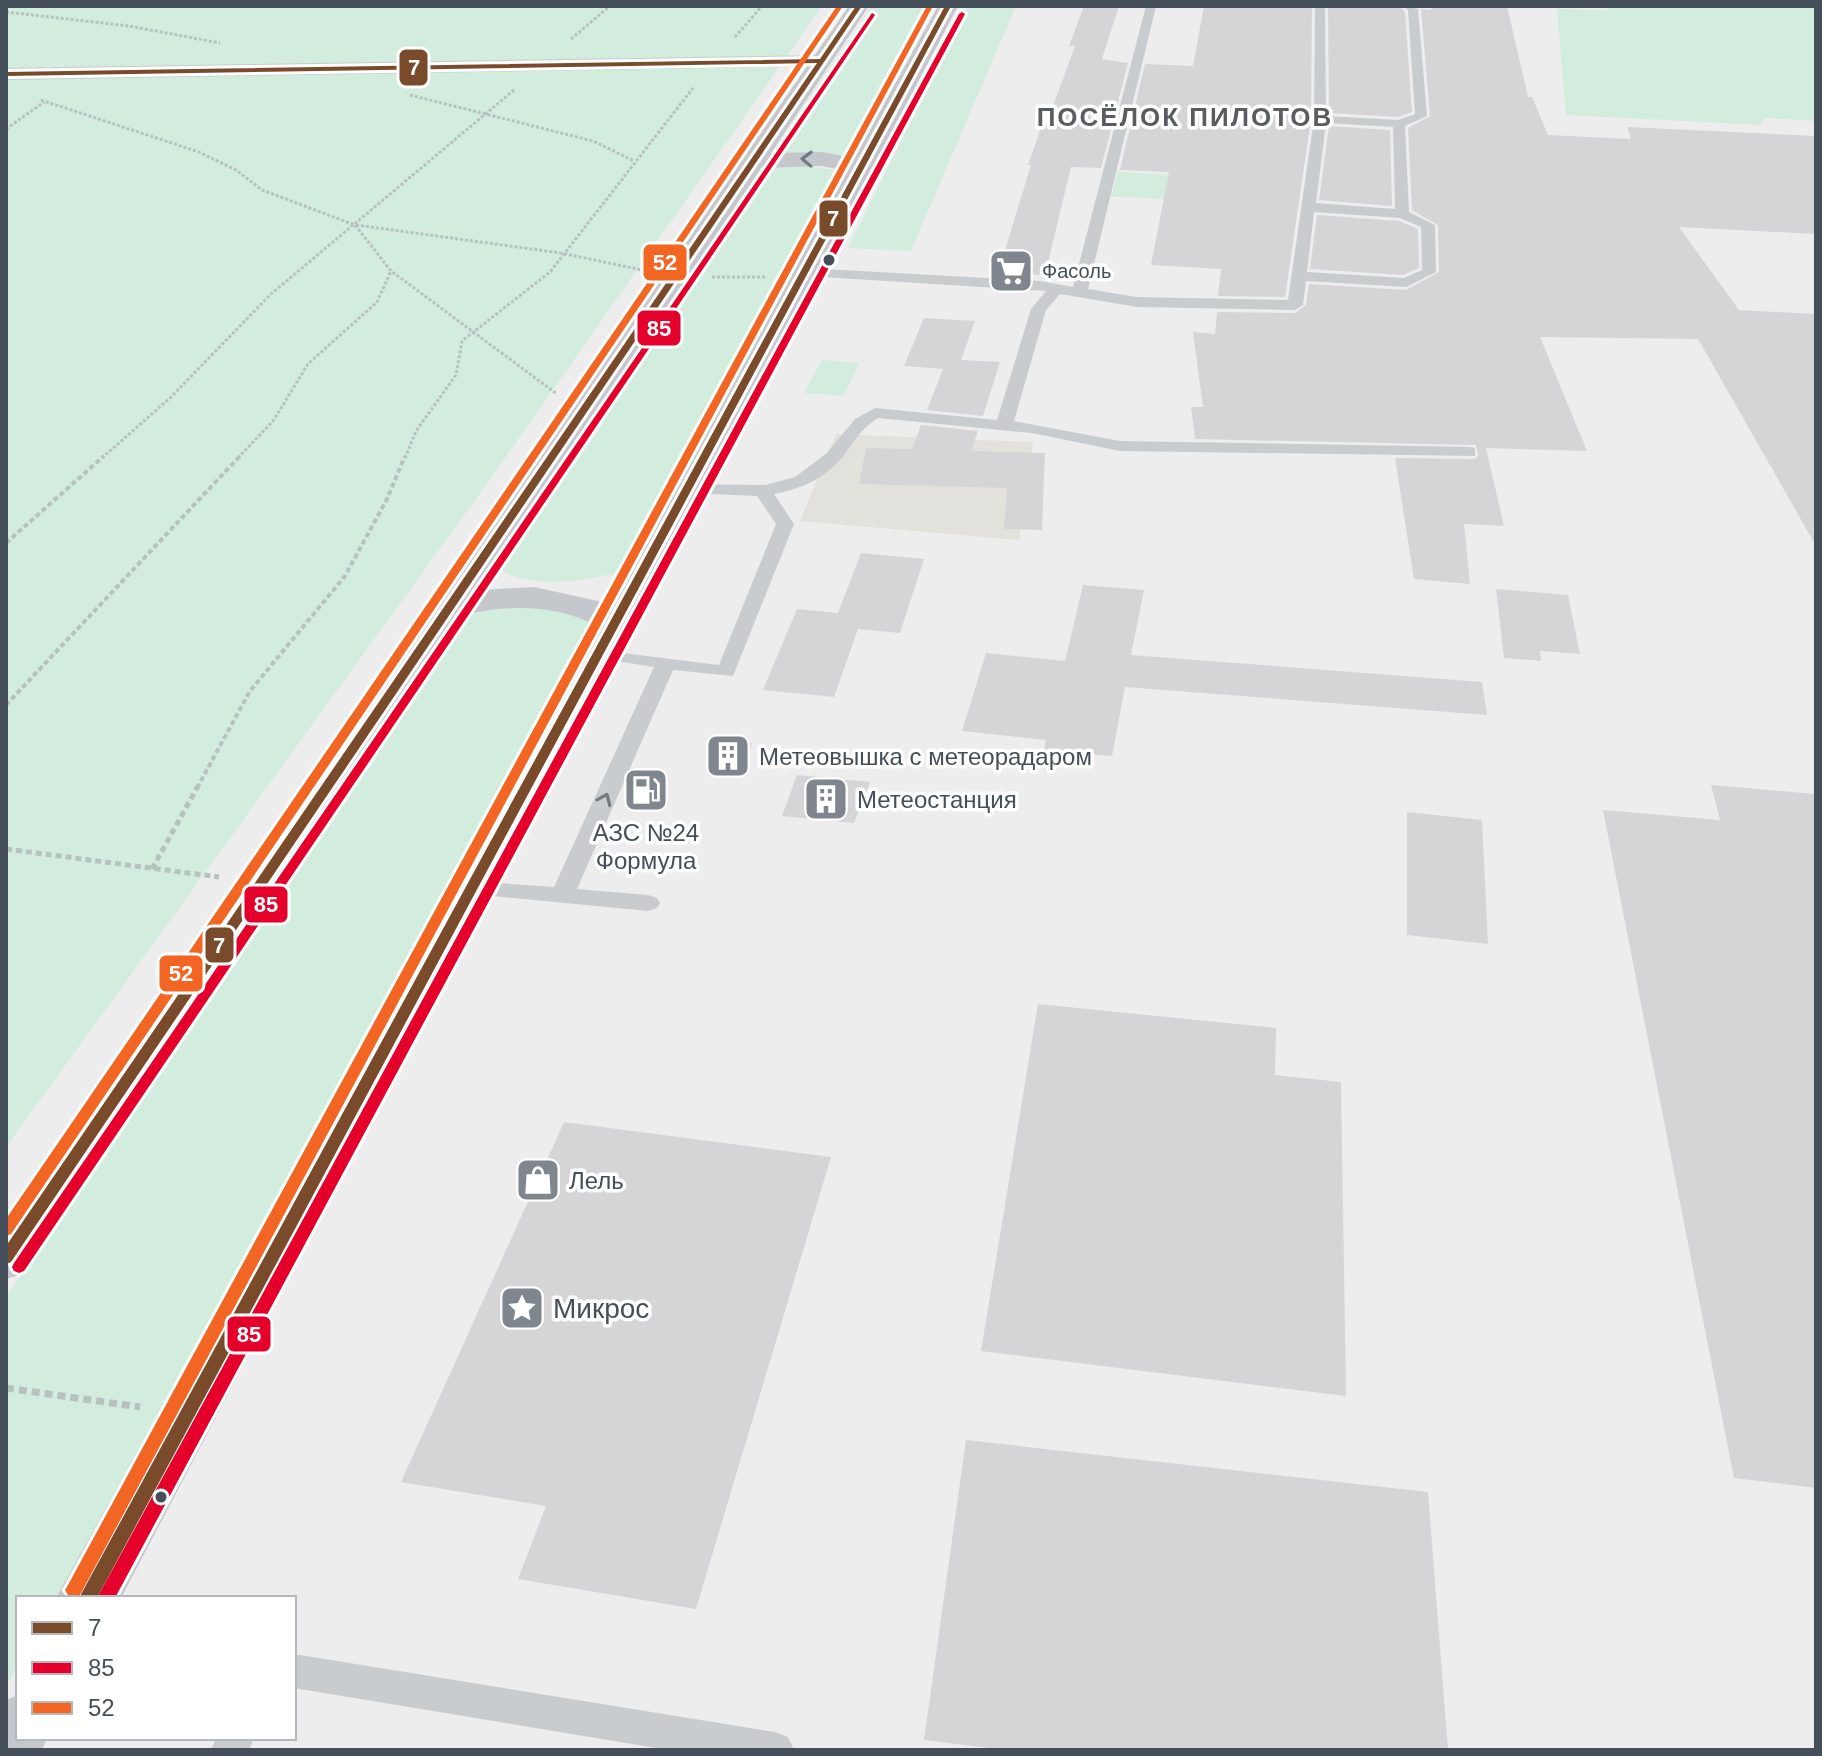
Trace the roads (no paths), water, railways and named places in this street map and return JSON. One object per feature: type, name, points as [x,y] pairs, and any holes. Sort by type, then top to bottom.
[{"type":"main road","points":[[6,1258],[750,161],[859,6]]},
{"type":"main road","points":[[89,1596],[948,6]]},
{"type":"main road","points":[[750,161],[822,159],[863,167]]},
{"type":"main road","points":[[475,567],[493,579],[528,589],[563,590],[641,575]]},
{"type":"main road","points":[[448,607],[482,599],[560,600],[594,609],[607,637]]},
{"type":"main road","points":[[6,1750],[16,1731]]},
{"type":"street","points":[[9,74],[821,61]]},
{"type":"lane","points":[[1080,291],[1151,6]]},
{"type":"lane","points":[[804,275],[1057,288],[1137,302],[1295,305],[1320,119],[1320,6]]},
{"type":"lane","points":[[1320,119],[1399,124],[1421,116],[1413,9],[1408,6]]},
{"type":"lane","points":[[1399,124],[1402,214]]},
{"type":"lane","points":[[1297,276],[1406,283],[1429,272],[1428,225],[1402,214],[1307,207]]},
{"type":"lane","points":[[1004,425],[1039,309],[1057,288]]},
{"type":"lane","points":[[688,488],[764,493],[805,480],[832,459],[857,421],[875,413],[1004,425],[1120,446],[1469,452]]},
{"type":"lane","points":[[607,637],[665,665],[726,672],[785,524],[764,493]]},
{"type":"lane","points":[[562,896],[665,665]]},
{"type":"lane","points":[[471,888],[648,903]]},
{"type":"lane","points":[[296,1671],[775,1750]]},
{"type":"place","name":"Фасоль","points":[[1011,271]]},
{"type":"place","name":"Метеовышка с метеорадаром","points":[[728,756]]},
{"type":"place","name":"АЗС №24 Формула","points":[[646,790]]},
{"type":"place","name":"Метеостанция","points":[[826,799]]},
{"type":"place","name":"Лель","points":[[538,1180]]},
{"type":"place","name":"Микрос","points":[[522,1308]]},
{"type":"district","name":"ПОСЁЛОК ПИЛОТОВ","points":[[1185,117]]}]
